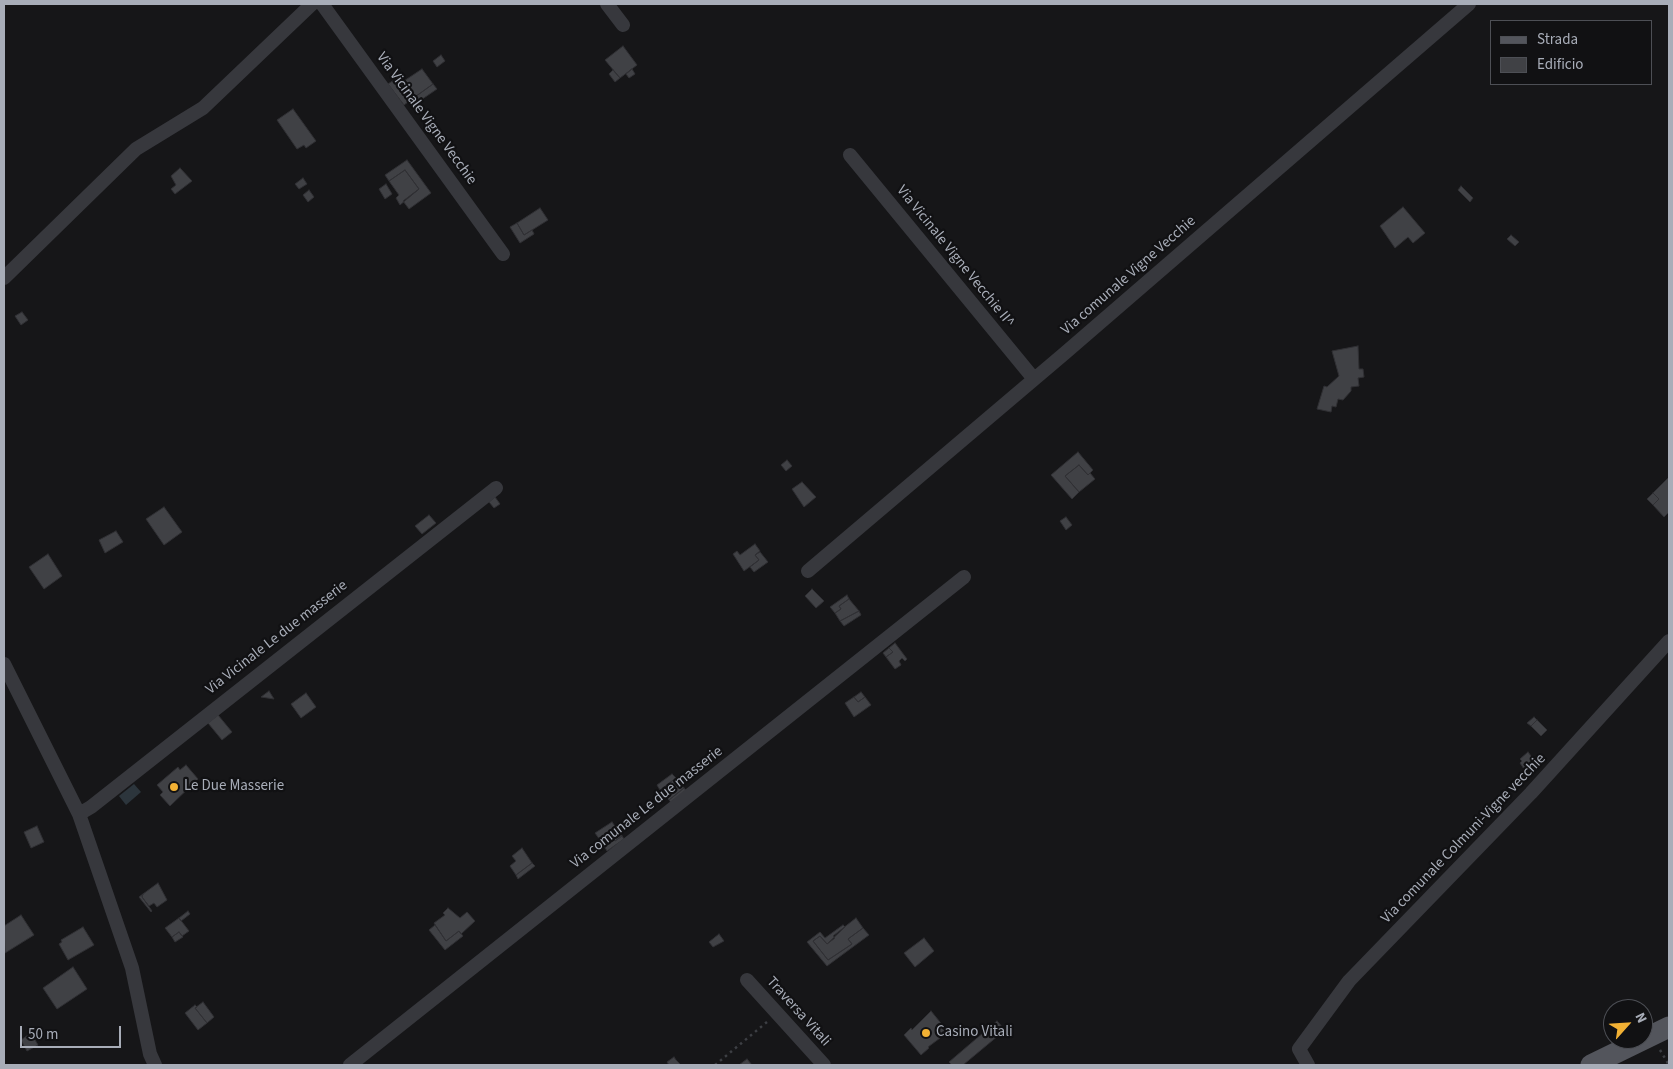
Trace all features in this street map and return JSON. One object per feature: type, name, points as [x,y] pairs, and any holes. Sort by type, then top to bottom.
[{"type":"main road","points":[[1591,1065],[1669,1027]]},
{"type":"street","points":[[4,278],[136,149],[203,108],[312,4]]},
{"type":"street","name":"Via Vicinale Vigne Vecchie","points":[[322,4],[503,254]]},
{"type":"street","points":[[607,4],[623,25]]},
{"type":"street","name":"Via comunale Vigne Vecchie","points":[[808,571],[1469,4]]},
{"type":"street","name":"Via Vicinale Vigne Vecchie II^","points":[[850,156],[1034,379]]},
{"type":"street","name":"Via Vicinale Le due masserie","points":[[79,814],[496,488]]},
{"type":"street","name":"Via comunale Le due masserie","points":[[350,1065],[964,577]]},
{"type":"street","name":"Via comunale Colmuni-Vigne vecchie","points":[[1308,1065],[1299,1049],[1349,981],[1531,793],[1669,641]]},
{"type":"street","points":[[4,664],[79,814],[132,968],[150,1054],[155,1065]]},
{"type":"street","name":"Traversa Vitali","points":[[747,980],[824,1065]]},
{"type":"path","points":[[715,1065],[778,1013]]},
{"type":"shaded area","points":[[134,784],[141,792],[126,805],[119,796]]},
{"type":"building","points":[[623,46],[637,65],[620,78],[605,60]]},
{"type":"building","points":[[441,55],[445,61],[437,67],[433,61]]},
{"type":"building","points":[[422,69],[433,84],[415,97],[404,81]]},
{"type":"building","points":[[632,69],[635,74],[629,78],[626,74]]},
{"type":"building","points":[[613,70],[620,78],[615,82],[609,74]]},
{"type":"building","points":[[397,78],[412,99],[404,105],[388,84]]},
{"type":"building","points":[[404,81],[415,97],[412,99],[401,84]]},
{"type":"building","points":[[433,84],[437,89],[415,104],[412,99]]},
{"type":"building","points":[[293,109],[316,141],[306,148],[304,145],[297,149],[277,120]]},
{"type":"building","points":[[407,160],[431,193],[409,209],[403,201],[419,189],[405,170],[389,181],[385,175]]},
{"type":"building","points":[[180,168],[192,181],[175,194],[171,189],[176,185],[171,176]]},
{"type":"building","points":[[405,170],[419,189],[400,205],[396,198],[399,195],[389,181]]},
{"type":"building","points":[[303,178],[307,184],[299,189],[295,184]]},
{"type":"building","points":[[386,184],[392,194],[385,199],[379,189]]},
{"type":"building","points":[[1461,186],[1473,198],[1470,202],[1458,190]]},
{"type":"building","points":[[309,190],[314,197],[308,202],[303,195]]},
{"type":"building","points":[[1403,207],[1425,233],[1413,243],[1408,237],[1395,248],[1380,226]]},
{"type":"building","points":[[540,208],[548,220],[524,235],[517,223]]},
{"type":"building","points":[[517,223],[524,235],[532,230],[534,234],[520,243],[510,227]]},
{"type":"building","points":[[1511,235],[1519,242],[1515,246],[1507,239]]},
{"type":"building","points":[[22,312],[28,320],[21,325],[15,316]]},
{"type":"building","points":[[1358,346],[1359,369],[1363,369],[1364,377],[1358,378],[1359,386],[1351,387],[1351,391],[1343,400],[1338,399],[1336,407],[1332,406],[1331,412],[1317,409],[1324,386],[1327,387],[1339,376],[1332,351]]},
{"type":"building","points":[[1078,452],[1093,470],[1088,475],[1079,465],[1065,476],[1079,492],[1072,499],[1051,475]]},
{"type":"building","points":[[787,460],[792,466],[786,471],[781,465]]},
{"type":"building","points":[[1079,465],[1088,475],[1090,473],[1095,479],[1079,492],[1065,476]]},
{"type":"building","points":[[1669,477],[1669,512],[1664,517],[1653,505],[1659,499],[1653,493]]},
{"type":"building","points":[[802,482],[816,497],[804,507],[792,489]]},
{"type":"building","points":[[1653,493],[1659,499],[1653,505],[1647,499]]},
{"type":"building","points":[[495,497],[500,504],[494,508],[489,502]]},
{"type":"building","points":[[164,507],[182,532],[164,545],[146,519]]},
{"type":"building","points":[[429,515],[436,523],[422,534],[415,526]]},
{"type":"building","points":[[1066,517],[1072,525],[1066,530],[1060,521]]},
{"type":"building","points":[[116,531],[123,542],[105,553],[99,540]]},
{"type":"building","points":[[755,544],[760,551],[755,555],[759,560],[744,571],[733,554],[737,551],[740,555]]},
{"type":"building","points":[[760,552],[768,562],[754,572],[750,567],[759,560],[755,555]]},
{"type":"building","points":[[48,554],[62,576],[44,589],[29,567]]},
{"type":"building","points":[[812,589],[824,601],[816,608],[805,596]]},
{"type":"building","points":[[847,595],[849,599],[839,606],[841,609],[835,613],[830,607]]},
{"type":"building","points":[[325,597],[329,603],[324,608],[319,602]]},
{"type":"building","points":[[849,599],[859,611],[840,621],[835,613],[841,609],[839,606]]},
{"type":"building","points":[[859,611],[861,615],[844,626],[840,621]]},
{"type":"building","points":[[895,643],[907,659],[905,661],[902,658],[899,661],[901,665],[895,669],[886,657],[893,652],[889,648]]},
{"type":"building","points":[[889,648],[893,652],[886,657],[883,653]]},
{"type":"building","points":[[269,691],[274,699],[261,697]]},
{"type":"building","points":[[861,692],[865,697],[858,702],[854,697]]},
{"type":"building","points":[[306,693],[316,707],[301,718],[291,704]]},
{"type":"building","points":[[854,697],[858,702],[865,697],[871,705],[854,717],[845,703]]},
{"type":"building","points":[[218,715],[232,732],[222,740],[208,723]]},
{"type":"building","points":[[1534,717],[1537,720],[1531,726],[1527,723]]},
{"type":"building","points":[[1537,720],[1547,730],[1541,736],[1531,726]]},
{"type":"building","points":[[1528,752],[1534,760],[1524,769],[1520,759]]},
{"type":"building","points":[[1534,760],[1537,763],[1526,772],[1524,769]]},
{"type":"building","name":"Le Due Masserie","points":[[186,765],[198,779],[170,806],[160,795],[163,792],[157,785],[178,767],[180,770]]},
{"type":"building","points":[[672,774],[676,778],[660,790],[657,785]]},
{"type":"building","points":[[676,778],[684,788],[669,800],[660,790]]},
{"type":"building","points":[[684,788],[688,793],[673,805],[669,800]]},
{"type":"building","points":[[612,822],[622,836],[615,841],[613,838],[603,844],[595,833]]},
{"type":"building","points":[[37,826],[44,842],[31,848],[24,832]]},
{"type":"building","points":[[622,836],[624,839],[607,851],[603,844],[613,838],[615,841]]},
{"type":"building","points":[[522,848],[532,863],[516,875],[510,866],[516,861],[512,856]]},
{"type":"building","points":[[532,863],[535,866],[518,879],[516,875]]},
{"type":"building","points":[[158,883],[167,900],[157,907],[154,903],[149,906],[142,897],[143,894]]},
{"type":"building","points":[[143,894],[142,897],[151,912],[139,897]]},
{"type":"building","points":[[448,908],[460,918],[467,912],[475,921],[461,934],[459,931],[446,941],[434,923],[445,915],[443,913]]},
{"type":"building","points":[[188,911],[190,914],[181,921],[179,918]]},
{"type":"building","points":[[21,915],[34,935],[5,953],[4,926]]},
{"type":"building","points":[[179,918],[189,931],[182,936],[179,932],[172,937],[165,928]]},
{"type":"building","points":[[856,918],[863,928],[848,939],[852,944],[828,960],[813,941],[820,936],[827,944],[835,938],[833,936]]},
{"type":"building","points":[[435,925],[446,941],[459,931],[463,936],[445,950],[429,930]]},
{"type":"building","points":[[843,925],[845,927],[827,944],[820,936],[813,941],[828,960],[852,944],[848,939],[863,928],[869,935],[827,966],[807,942],[820,932],[825,938]]},
{"type":"building","points":[[83,927],[94,945],[68,960],[59,944],[62,942],[61,940]]},
{"type":"building","points":[[179,932],[183,937],[175,942],[172,937]]},
{"type":"building","points":[[719,934],[724,941],[713,947],[709,942]]},
{"type":"building","points":[[924,938],[934,951],[915,967],[904,953]]},
{"type":"building","points":[[73,967],[87,989],[57,1009],[43,988]]},
{"type":"building","points":[[203,1002],[214,1017],[207,1023],[195,1008]]},
{"type":"building","points":[[195,1005],[197,1007],[195,1008],[207,1023],[198,1030],[185,1013]]},
{"type":"building","name":"Casino Vitali","points":[[931,1011],[948,1032],[928,1047],[921,1055],[904,1035],[911,1028],[912,1030]]},
{"type":"building","points":[[997,1021],[1005,1030],[963,1065],[952,1065],[949,1062]]},
{"type":"building","points":[[31,1033],[38,1045],[27,1051],[21,1040]]},
{"type":"building","points":[[674,1057],[681,1065],[669,1065],[667,1062]]},
{"type":"building","points":[[747,1059],[752,1065],[739,1065]]},
{"type":"place","name":"Le Due Masserie","points":[[174,787]]},
{"type":"place","name":"Casino Vitali","points":[[926,1033]]}]
